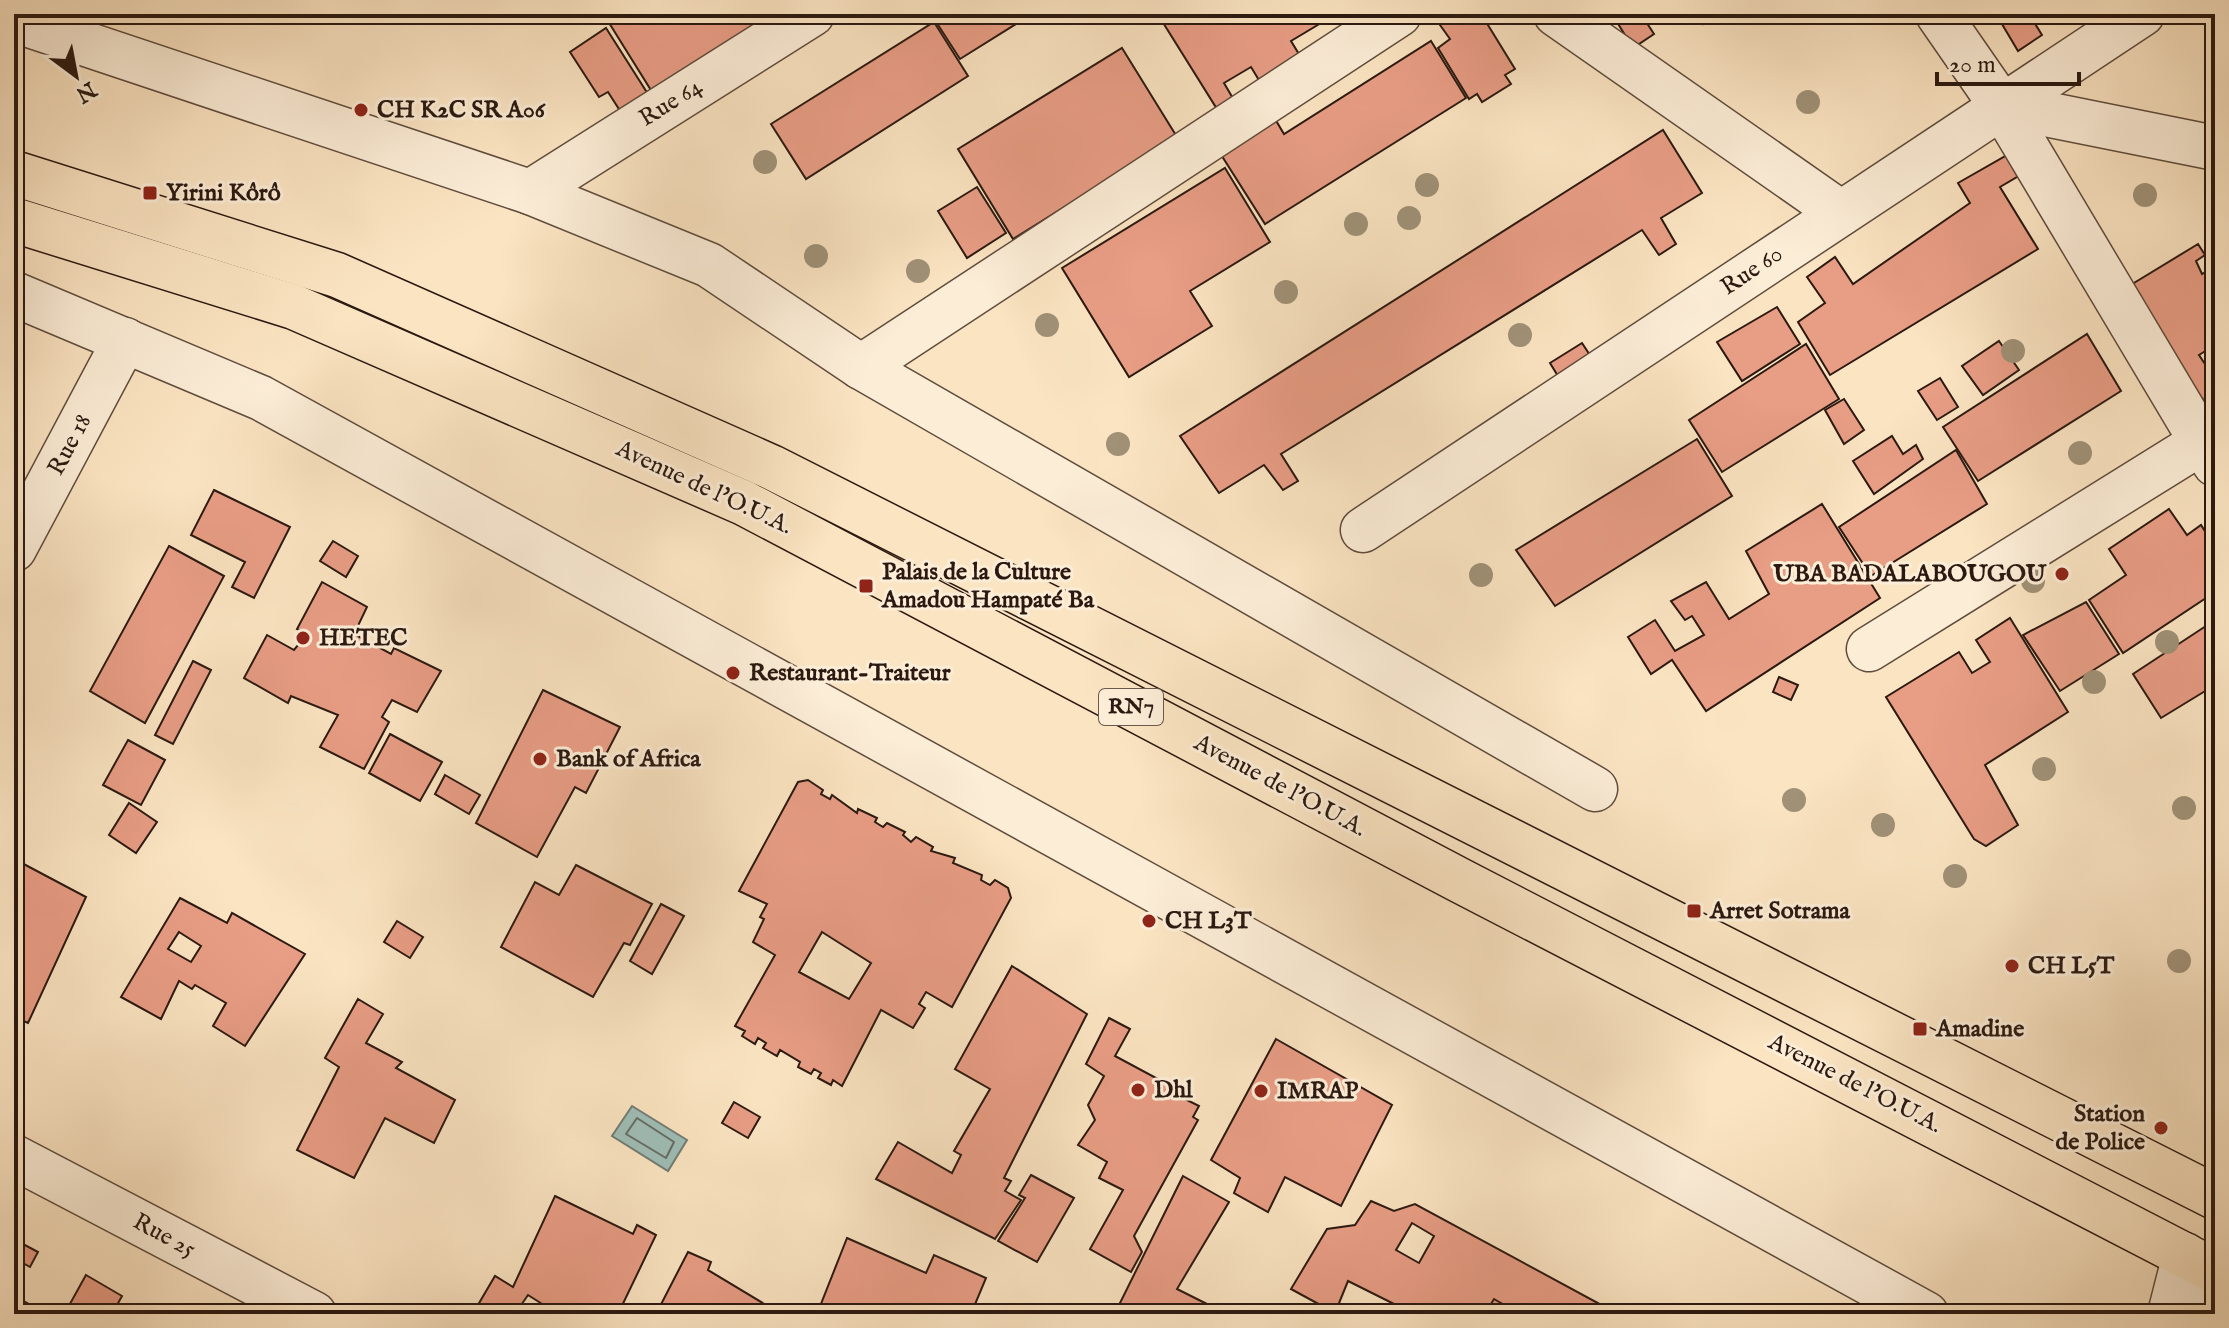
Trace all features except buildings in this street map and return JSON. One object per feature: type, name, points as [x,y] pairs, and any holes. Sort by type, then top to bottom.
[{"type":"main road","name":"Avenue de l'O.U.A.","points":[[14,173],[337,275],[771,467],[2215,1197]]},
{"type":"main road","name":"Avenue de l'O.U.A.","points":[[14,220],[294,307],[744,503],[1461,881],[2200,1263]]},
{"type":"main road","points":[[2200,1263],[2215,1197]]},
{"type":"street","name":"Rue 64","points":[[530,192],[812,14]]},
{"type":"street","points":[[861,367],[1399,14]]},
{"type":"street","points":[[1556,14],[1841,213]]},
{"type":"street","points":[[1869,649],[2211,447],[2001,105],[1938,14]]},
{"type":"street","name":"Rue 60","points":[[1363,530],[2142,14]]},
{"type":"street","points":[[14,20],[530,192],[709,265],[861,367],[1595,789]]},
{"type":"street","points":[[2001,105],[2215,148]]},
{"type":"street","points":[[14,294],[261,398],[1926,1314]]},
{"type":"street","name":"Rue 18","points":[[14,549],[125,340]]},
{"type":"street","name":"Rue 25","points":[[14,1157],[314,1314]]},
{"type":"street","points":[[2170,1314],[2200,1263]]},
{"type":"street","points":[[2202,1314],[2215,1299]]},
{"type":"water","points":[[632,1106],[687,1140],[668,1171],[612,1136]]},
{"type":"place","name":"CH K2C SR A06","points":[[361,110]]},
{"type":"place","name":"Yirini Kôrô","points":[[150,193]]},
{"type":"place","name":"UBA BADALABOUGOU","points":[[2062,574]]},
{"type":"place","name":"Palais de la Culture Amadou Hampaté Ba","points":[[866,586]]},
{"type":"place","name":"HETEC","points":[[303,638]]},
{"type":"place","name":"Restaurant-Traiteur","points":[[733,673]]},
{"type":"place","name":"Bank of Africa","points":[[540,759]]},
{"type":"place","name":"Arret Sotrama","points":[[1694,911]]},
{"type":"place","name":"CH L3T","points":[[1149,921]]},
{"type":"place","name":"CH L5T","points":[[2012,966]]},
{"type":"place","name":"Amadine","points":[[1920,1029]]},
{"type":"place","name":"Dhl","points":[[1138,1090]]},
{"type":"place","name":"IMRAP","points":[[1261,1091]]},
{"type":"place","name":"Station de Police","points":[[2161,1128]]}]
